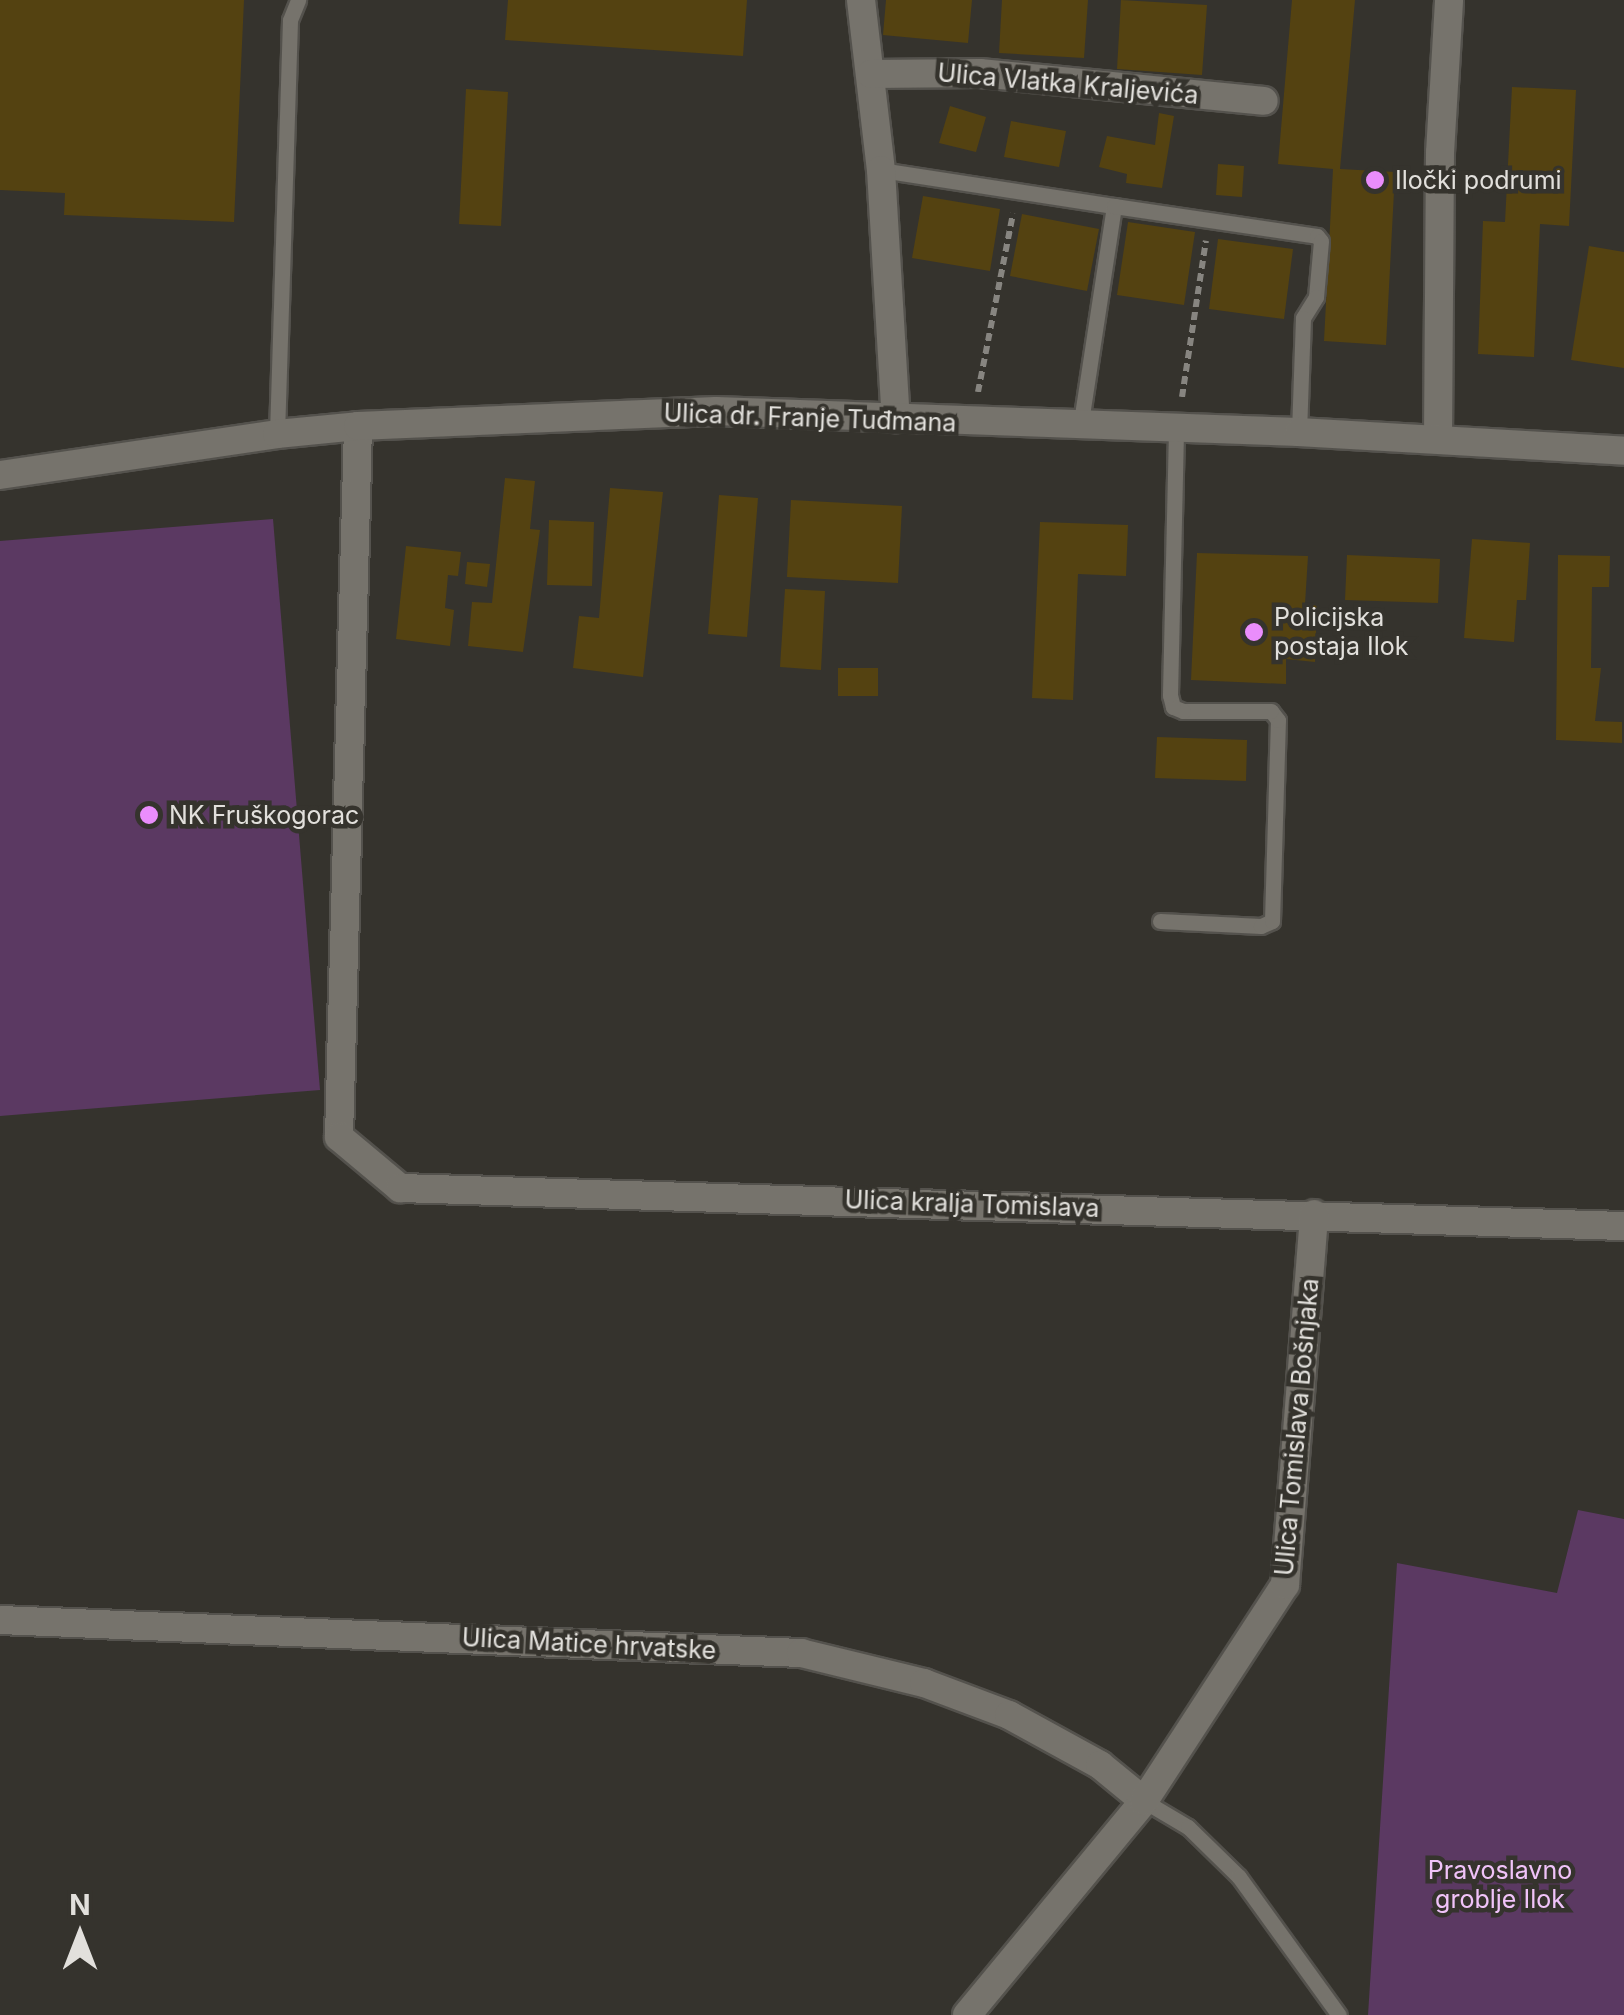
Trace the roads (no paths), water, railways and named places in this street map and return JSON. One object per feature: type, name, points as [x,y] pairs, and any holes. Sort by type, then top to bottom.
[{"type":"street","points":[[846,0],[863,13],[871,74],[881,170],[896,419]]},
{"type":"street","points":[[1438,439],[1440,153],[1449,0]]},
{"type":"street","name":"Ulica Vlatka Kraljevića","points":[[871,74],[980,73],[1264,101]]},
{"type":"street","name":"Ulica dr. Franje Tuđmana","points":[[0,475],[277,434],[358,426],[716,412],[1080,428],[1299,432],[1624,451]]},
{"type":"street","name":"Ulica kralja Tomislava","points":[[358,426],[340,1137],[400,1188],[1624,1226]]},
{"type":"street","name":"Ulica Tomislava Bošnjaka","points":[[967,2015],[1144,1801],[1286,1585],[1314,1214]]},
{"type":"street","name":"Ulica Matice hrvatske","points":[[0,1620],[801,1654],[924,1682],[1009,1715],[1100,1765],[1144,1801]]},
{"type":"lane","points":[[277,434],[290,20],[298,0]]},
{"type":"lane","points":[[881,170],[1316,236],[1321,241],[1316,297],[1304,318],[1299,432]]},
{"type":"lane","points":[[1080,428],[1114,206]]},
{"type":"lane","points":[[1160,921],[1260,926],[1272,921],[1278,720],[1271,711],[1183,710],[1174,707],[1170,695],[1176,431]]},
{"type":"lane","points":[[1144,1801],[1188,1828],[1238,1877],[1339,2015]]},
{"type":"place","name":"Iločki podrumi","points":[[1375,180]]},
{"type":"place","name":"Policijska postaja Ilok","points":[[1254,632]]},
{"type":"place","name":"NK Fruškogorac","points":[[149,815]]},
{"type":"park label","name":"Pravoslavno groblje Ilok","points":[[1500,1886]]}]
